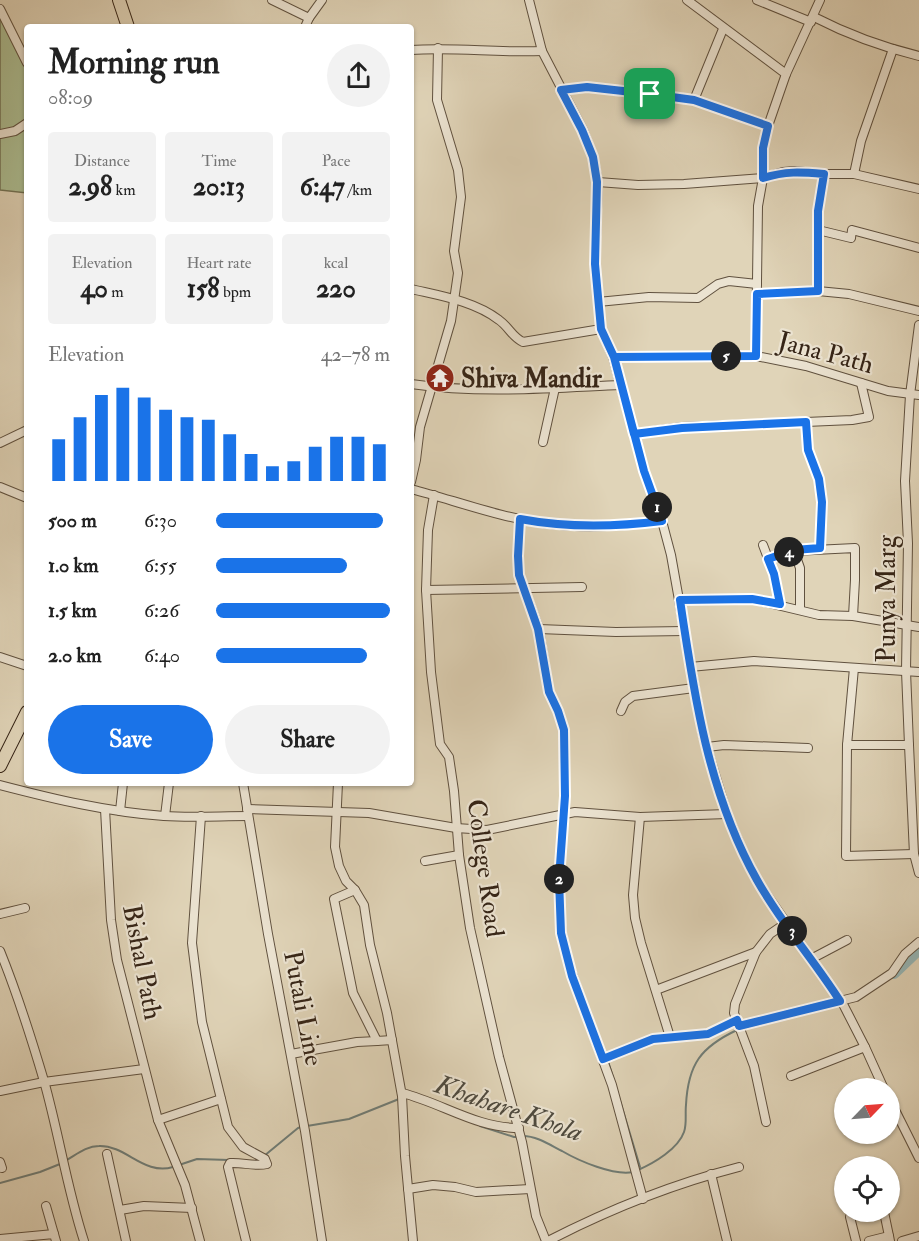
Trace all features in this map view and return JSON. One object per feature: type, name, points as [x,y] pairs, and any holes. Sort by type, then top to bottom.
[{"type":"main road","points":[[119,0],[127,24]]},
{"type":"main road","points":[[0,766],[3,752],[24,717]]},
{"type":"street","points":[[272,0],[309,18]]},
{"type":"street","points":[[306,24],[322,0]]},
{"type":"street","points":[[529,0],[542,51],[593,157],[597,182],[595,264],[601,329],[614,357],[634,434],[662,521],[680,600],[690,667],[707,747],[727,814],[758,882],[842,1004],[879,1078]]},
{"type":"street","points":[[687,0],[786,74]]},
{"type":"street","points":[[757,0],[893,50],[919,56]]},
{"type":"street","points":[[756,356],[758,206],[763,178],[763,148],[786,74],[820,0]]},
{"type":"street","points":[[0,9],[24,57]]},
{"type":"street","points":[[694,100],[723,29]]},
{"type":"street","points":[[414,50],[438,48],[510,53],[542,51]]},
{"type":"street","points":[[414,469],[420,427],[451,321],[458,273],[454,251],[461,197],[458,170],[437,100],[438,48]]},
{"type":"street","points":[[854,174],[861,141],[893,50]]},
{"type":"street","points":[[561,90],[587,87],[606,88],[694,100],[768,126]]},
{"type":"street","points":[[0,134],[15,131],[24,125]]},
{"type":"street","points":[[597,182],[672,184],[763,178],[789,172],[854,174],[919,189]]},
{"type":"street","points":[[818,291],[818,211],[824,174]]},
{"type":"street","points":[[818,230],[851,238],[852,230],[919,248]]},
{"type":"street","points":[[598,302],[649,297],[698,298],[718,284],[729,280],[757,284]]},
{"type":"street","points":[[414,290],[455,299],[483,310],[501,321],[516,338],[523,342],[601,329]]},
{"type":"street","points":[[757,294],[818,291],[849,294],[919,311]]},
{"type":"street","name":"Punya Marg","points":[[918,871],[914,855],[906,671],[908,543],[905,481],[915,395],[919,325]]},
{"type":"street","name":"Jana Path","points":[[614,357],[756,356],[807,366],[861,383],[915,395]]},
{"type":"street","points":[[634,434],[682,428],[852,420],[869,417],[861,383]]},
{"type":"street","points":[[414,384],[431,387],[555,388],[621,385]]},
{"type":"street","points":[[543,442],[555,388]]},
{"type":"street","points":[[806,422],[808,450],[819,479],[822,502],[820,548]]},
{"type":"street","points":[[0,443],[24,431]]},
{"type":"street","points":[[0,487],[24,497]]},
{"type":"street","points":[[414,490],[520,519],[549,524],[584,527],[662,521]]},
{"type":"street","name":"College Road","points":[[434,495],[429,530],[426,590],[433,697],[440,744],[449,757],[459,855],[470,928],[499,1057],[522,1142],[536,1216],[547,1241]]},
{"type":"street","points":[[520,519],[519,575],[538,629],[549,692],[564,730],[564,814],[559,879],[561,933],[572,976],[612,1085],[643,1199]]},
{"type":"street","points":[[763,545],[774,574],[780,604]]},
{"type":"street","points":[[768,559],[794,550],[855,548],[853,616]]},
{"type":"street","points":[[794,550],[800,568],[800,610]]},
{"type":"street","points":[[426,590],[582,587]]},
{"type":"street","points":[[680,600],[752,599],[819,615],[853,616],[919,627]]},
{"type":"street","points":[[538,629],[616,633],[685,631]]},
{"type":"street","points":[[0,657],[24,665]]},
{"type":"street","points":[[690,667],[754,661],[919,672]]},
{"type":"street","points":[[854,668],[847,745],[846,856],[914,855]]},
{"type":"street","points":[[621,711],[625,702],[633,696],[694,688]]},
{"type":"street","points":[[707,747],[724,745],[808,748]]},
{"type":"street","points":[[847,745],[909,745]]},
{"type":"street","points":[[0,785],[62,801],[165,816],[247,812],[336,812],[487,830],[564,814],[594,812],[640,817],[727,814]]},
{"type":"street","points":[[120,811],[123,786]]},
{"type":"street","points":[[165,816],[169,786]]},
{"type":"street","name":"Putali Line","points":[[243,786],[304,1126],[322,1241]]},
{"type":"street","points":[[338,786],[335,847],[339,866],[346,881],[364,905],[370,945],[392,1040],[402,1097],[413,1241]]},
{"type":"street","name":"Bishal Path","points":[[105,809],[111,920],[117,960],[159,1120],[192,1208],[200,1241]]},
{"type":"street","points":[[201,816],[193,956],[202,1022],[224,1118],[234,1137],[243,1147],[261,1157],[267,1164],[230,1163],[228,1167],[246,1241]]},
{"type":"street","points":[[640,817],[633,895],[641,943],[670,1038]]},
{"type":"street","points":[[425,861],[459,855]]},
{"type":"street","points":[[355,890],[334,898],[334,902],[353,993],[377,1041]]},
{"type":"street","points":[[0,914],[25,908]]},
{"type":"street","points":[[766,1122],[754,1066],[735,1013],[735,1004],[756,951],[770,934],[786,923]]},
{"type":"street","points":[[811,959],[846,940]]},
{"type":"street","points":[[603,1059],[653,1039],[708,1034],[842,1004],[892,973],[905,954],[919,942]]},
{"type":"street","points":[[0,951],[10,975],[44,1082],[71,1201],[84,1241]]},
{"type":"street","points":[[656,990],[756,951]]},
{"type":"street","points":[[291,1054],[357,1042],[392,1040]]},
{"type":"street","points":[[791,1076],[865,1047]]},
{"type":"street","points":[[0,1091],[44,1082],[144,1069]]},
{"type":"street","points":[[402,1097],[431,1102],[473,1120],[504,1128],[519,1129]]},
{"type":"street","points":[[159,1120],[221,1099]]},
{"type":"street","points":[[900,1120],[919,1158]]},
{"type":"street","points":[[107,1154],[126,1241]]},
{"type":"street","points":[[547,1241],[681,1183],[739,1167]]},
{"type":"street","points":[[711,1174],[727,1241]]},
{"type":"street","points":[[408,1189],[434,1185],[476,1192],[530,1189]]},
{"type":"street","points":[[0,1239],[55,1237],[46,1206]]},
{"type":"street","points":[[120,1210],[144,1206],[192,1208]]},
{"type":"street","points":[[851,1222],[856,1241]]},
{"type":"street","points":[[869,1241],[890,1238],[886,1222]]},
{"type":"street","points":[[902,1241],[919,1236]]},
{"type":"green space","points":[[0,9],[24,57],[24,193],[0,190]]},
{"type":"waterway","points":[[567,822],[567,831]]},
{"type":"waterway","points":[[564,917],[567,941]]},
{"type":"waterway","name":"Khahare Khola","points":[[894,973],[919,949]]},
{"type":"waterway","points":[[572,961],[584,996]]},
{"type":"waterway","name":"Khahare Khola","points":[[638,1170],[665,1155],[677,1144],[685,1129],[687,1091],[699,1058],[714,1043],[737,1030]]},
{"type":"waterway","points":[[600,1041],[605,1053]]},
{"type":"waterway","points":[[608,1061],[640,1167]]},
{"type":"waterway","name":"Khahare Khola","points":[[307,1126],[349,1119],[399,1099]]},
{"type":"waterway","name":"Khahare Khola","points":[[480,1126],[518,1137]]},
{"type":"waterway","name":"Khahare Khola","points":[[264,1156],[301,1127]]},
{"type":"waterway","name":"Khahare Khola","points":[[523,1136],[538,1139],[597,1167],[616,1172],[633,1172]]},
{"type":"waterway","name":"Khahare Khola","points":[[65,1161],[85,1149],[99,1146],[118,1150],[153,1167],[163,1169],[173,1167]]},
{"type":"waterway","name":"Khahare Khola","points":[[179,1165],[197,1159],[229,1160]]},
{"type":"waterway","name":"Khahare Khola","points":[[0,1183],[60,1164]]},
{"type":"place","name":"Shiva Mandir","points":[[440,378]]},
{"type":"route","points":[[650,94],[587,87],[561,90],[593,157],[597,182],[595,264],[601,329],[614,357],[634,434],[644,471],[662,521],[584,527],[520,519],[518,556],[519,575],[543,647],[549,692],[564,730],[565,796],[559,879],[561,933],[572,976],[603,1059],[653,1039],[708,1034],[737,1020],[739,1026],[840,1001],[758,882],[727,814],[703,735],[680,600],[752,599],[780,604],[774,574],[768,559],[794,550],[820,548],[822,502],[819,479],[808,450],[806,422],[682,428],[634,434],[621,385],[614,357],[756,356],[757,294],[818,291],[818,211],[824,174],[795,171],[763,178],[763,148],[768,126],[694,100],[650,94]]}]
